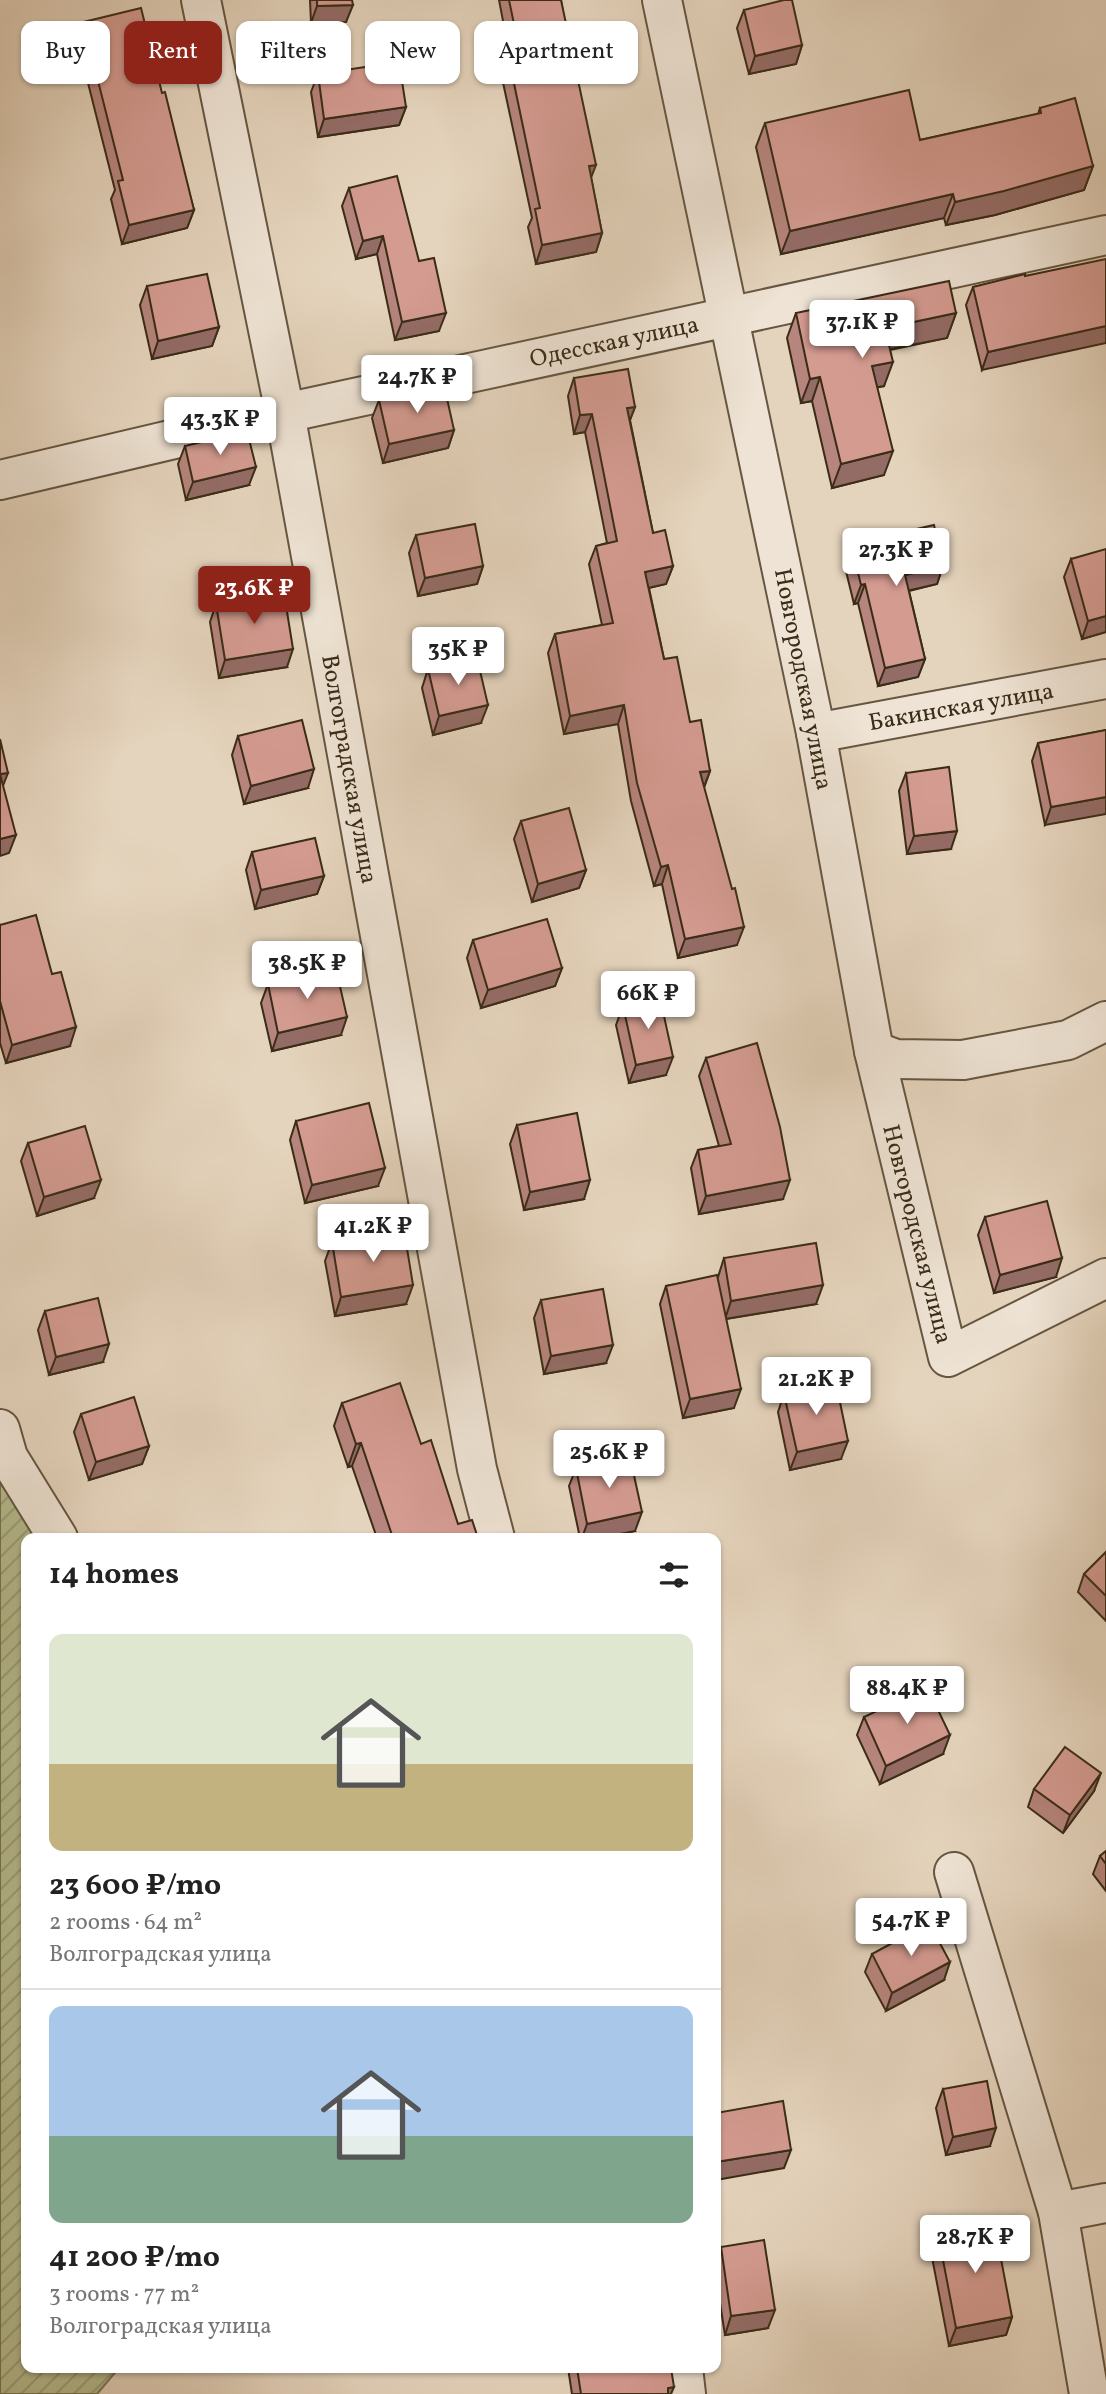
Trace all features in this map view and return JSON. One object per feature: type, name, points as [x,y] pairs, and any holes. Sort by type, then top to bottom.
[{"type":"street","name":"Волгоградская улица","points":[[201,0],[285,413],[477,1469],[494,1533]]},
{"type":"street","name":"Новгородская улица","points":[[662,0],[816,733],[874,1051],[948,1357],[1106,1278]]},
{"type":"street","name":"Одесская улица","points":[[0,480],[285,413],[1106,234]]},
{"type":"street","name":"Бакинская улица","points":[[816,733],[1106,679]]},
{"type":"street","points":[[874,1051],[896,1059],[963,1060],[1068,1040],[1106,1021]]},
{"type":"street","points":[[0,1429],[8,1457],[55,1533]]},
{"type":"street","points":[[0,1482],[31,1533]]},
{"type":"street","points":[[954,1872],[1058,2212],[1089,2394]]},
{"type":"street","points":[[1058,2212],[1106,2203]]},
{"type":"street","points":[[684,2373],[686,2394]]},
{"type":"green space","points":[[0,1435],[60,1533],[21,1533],[21,2373],[115,2373],[97,2394],[0,2394]]},
{"type":"building","points":[[317,0],[352,0],[353,5],[317,6]]},
{"type":"building","points":[[509,0],[561,0],[565,21],[513,21]]},
{"type":"building","points":[[792,0],[802,45],[755,56],[744,10]]},
{"type":"building","points":[[141,8],[144,21],[124,21],[124,84],[160,84],[162,93],[165,92],[194,210],[129,225],[118,181],[123,180],[99,84],[110,84],[110,21],[87,21]]},
{"type":"building","points":[[365,67],[365,84],[402,84],[406,107],[324,119],[319,84],[351,84],[351,69]]},
{"type":"building","points":[[514,84],[579,84],[596,165],[589,166],[602,233],[542,245],[535,209],[540,208]]},
{"type":"building","points":[[909,90],[920,140],[1041,113],[1040,108],[1075,98],[1093,166],[955,202],[953,194],[790,231],[765,123]]},
{"type":"building","points":[[397,176],[419,261],[434,258],[446,313],[402,322],[383,236],[363,241],[349,188]]},
{"type":"building","points":[[1106,259],[1106,326],[988,352],[973,287]]},
{"type":"building","points":[[207,274],[219,327],[158,341],[147,286]]},
{"type":"building","points":[[949,281],[956,313],[885,328],[893,362],[872,366],[893,451],[841,464],[820,377],[810,379],[796,313]]},
{"type":"building","points":[[628,369],[635,407],[627,408],[653,533],[665,530],[673,566],[645,572],[664,659],[677,657],[690,722],[701,720],[710,771],[700,772],[744,927],[685,939],[668,865],[661,867],[637,783],[624,705],[570,716],[555,634],[613,623],[596,546],[617,541],[592,414],[580,415],[574,378]]},
{"type":"building","points":[[444,385],[454,430],[389,444],[379,400]]},
{"type":"building","points":[[247,431],[256,467],[193,482],[185,446]]},
{"type":"building","points":[[475,524],[483,566],[425,578],[416,535]]},
{"type":"building","points":[[934,525],[943,566],[905,575],[925,659],[885,668],[865,584],[861,585],[851,544]]},
{"type":"building","points":[[1106,549],[1106,616],[1088,621],[1071,559]]},
{"type":"building","points":[[284,593],[293,649],[225,660],[216,604]]},
{"type":"building","points":[[477,658],[488,705],[439,716],[428,669]]},
{"type":"building","points":[[302,720],[314,769],[251,786],[238,736]]},
{"type":"building","points":[[1106,730],[1106,797],[1051,807],[1038,743]]},
{"type":"building","points":[[0,739],[8,773],[0,774]]},
{"type":"building","points":[[949,767],[957,831],[914,836],[906,773]]},
{"type":"building","points":[[0,774],[16,835],[0,839]]},
{"type":"building","points":[[569,808],[586,870],[538,884],[521,821]]},
{"type":"building","points":[[315,838],[324,876],[261,890],[252,852]]},
{"type":"building","points":[[36,915],[52,974],[61,972],[76,1027],[12,1045],[0,1001],[0,925]]},
{"type":"building","points":[[547,919],[562,968],[488,990],[473,940]]},
{"type":"building","points":[[336,969],[347,1017],[278,1033],[268,984]]},
{"type":"building","points":[[660,998],[673,1057],[636,1065],[623,1006]]},
{"type":"building","points":[[757,1043],[780,1127],[790,1180],[706,1196],[698,1150],[731,1144],[706,1058]]},
{"type":"building","points":[[369,1103],[385,1168],[312,1185],[296,1121]]},
{"type":"building","points":[[577,1113],[590,1180],[530,1192],[517,1125]]},
{"type":"building","points":[[85,1126],[101,1180],[44,1197],[28,1143]]},
{"type":"building","points":[[1047,1201],[1062,1258],[1000,1275],[985,1217]]},
{"type":"building","points":[[404,1230],[413,1285],[341,1297],[332,1242]]},
{"type":"building","points":[[816,1243],[823,1285],[731,1301],[724,1258]]},
{"type":"building","points":[[717,1275],[741,1389],[690,1399],[666,1286]]},
{"type":"building","points":[[603,1289],[613,1345],[551,1356],[541,1300]]},
{"type":"building","points":[[98,1298],[109,1344],[56,1357],[45,1311]]},
{"type":"building","points":[[400,1383],[421,1444],[431,1440],[458,1524],[472,1520],[476,1533],[391,1533],[361,1443],[356,1444],[342,1403]]},
{"type":"building","points":[[836,1383],[848,1441],[797,1452],[784,1394]]},
{"type":"building","points":[[134,1397],[149,1446],[96,1462],[81,1414]]},
{"type":"building","points":[[630,1457],[642,1512],[587,1524],[576,1468]]},
{"type":"building","points":[[1106,1552],[1106,1596],[1084,1574]]},
{"type":"building","points":[[927,1687],[950,1735],[886,1766],[864,1717]]},
{"type":"building","points":[[1065,1747],[1101,1773],[1070,1815],[1034,1789]]},
{"type":"building","points":[[1106,1851],[1106,1864],[1100,1856]]},
{"type":"building","points":[[929,1923],[950,1962],[892,1993],[872,1954]]},
{"type":"building","points":[[987,2081],[996,2128],[953,2137],[943,2089]]},
{"type":"building","points":[[783,2101],[791,2150],[721,2161],[721,2112]]},
{"type":"building","points":[[994,2222],[1012,2317],[956,2328],[938,2234]]},
{"type":"building","points":[[764,2240],[775,2310],[731,2316],[721,2247]]},
{"type":"building","points":[[578,2373],[672,2373],[674,2387],[668,2388],[668,2394],[581,2394]]}]
